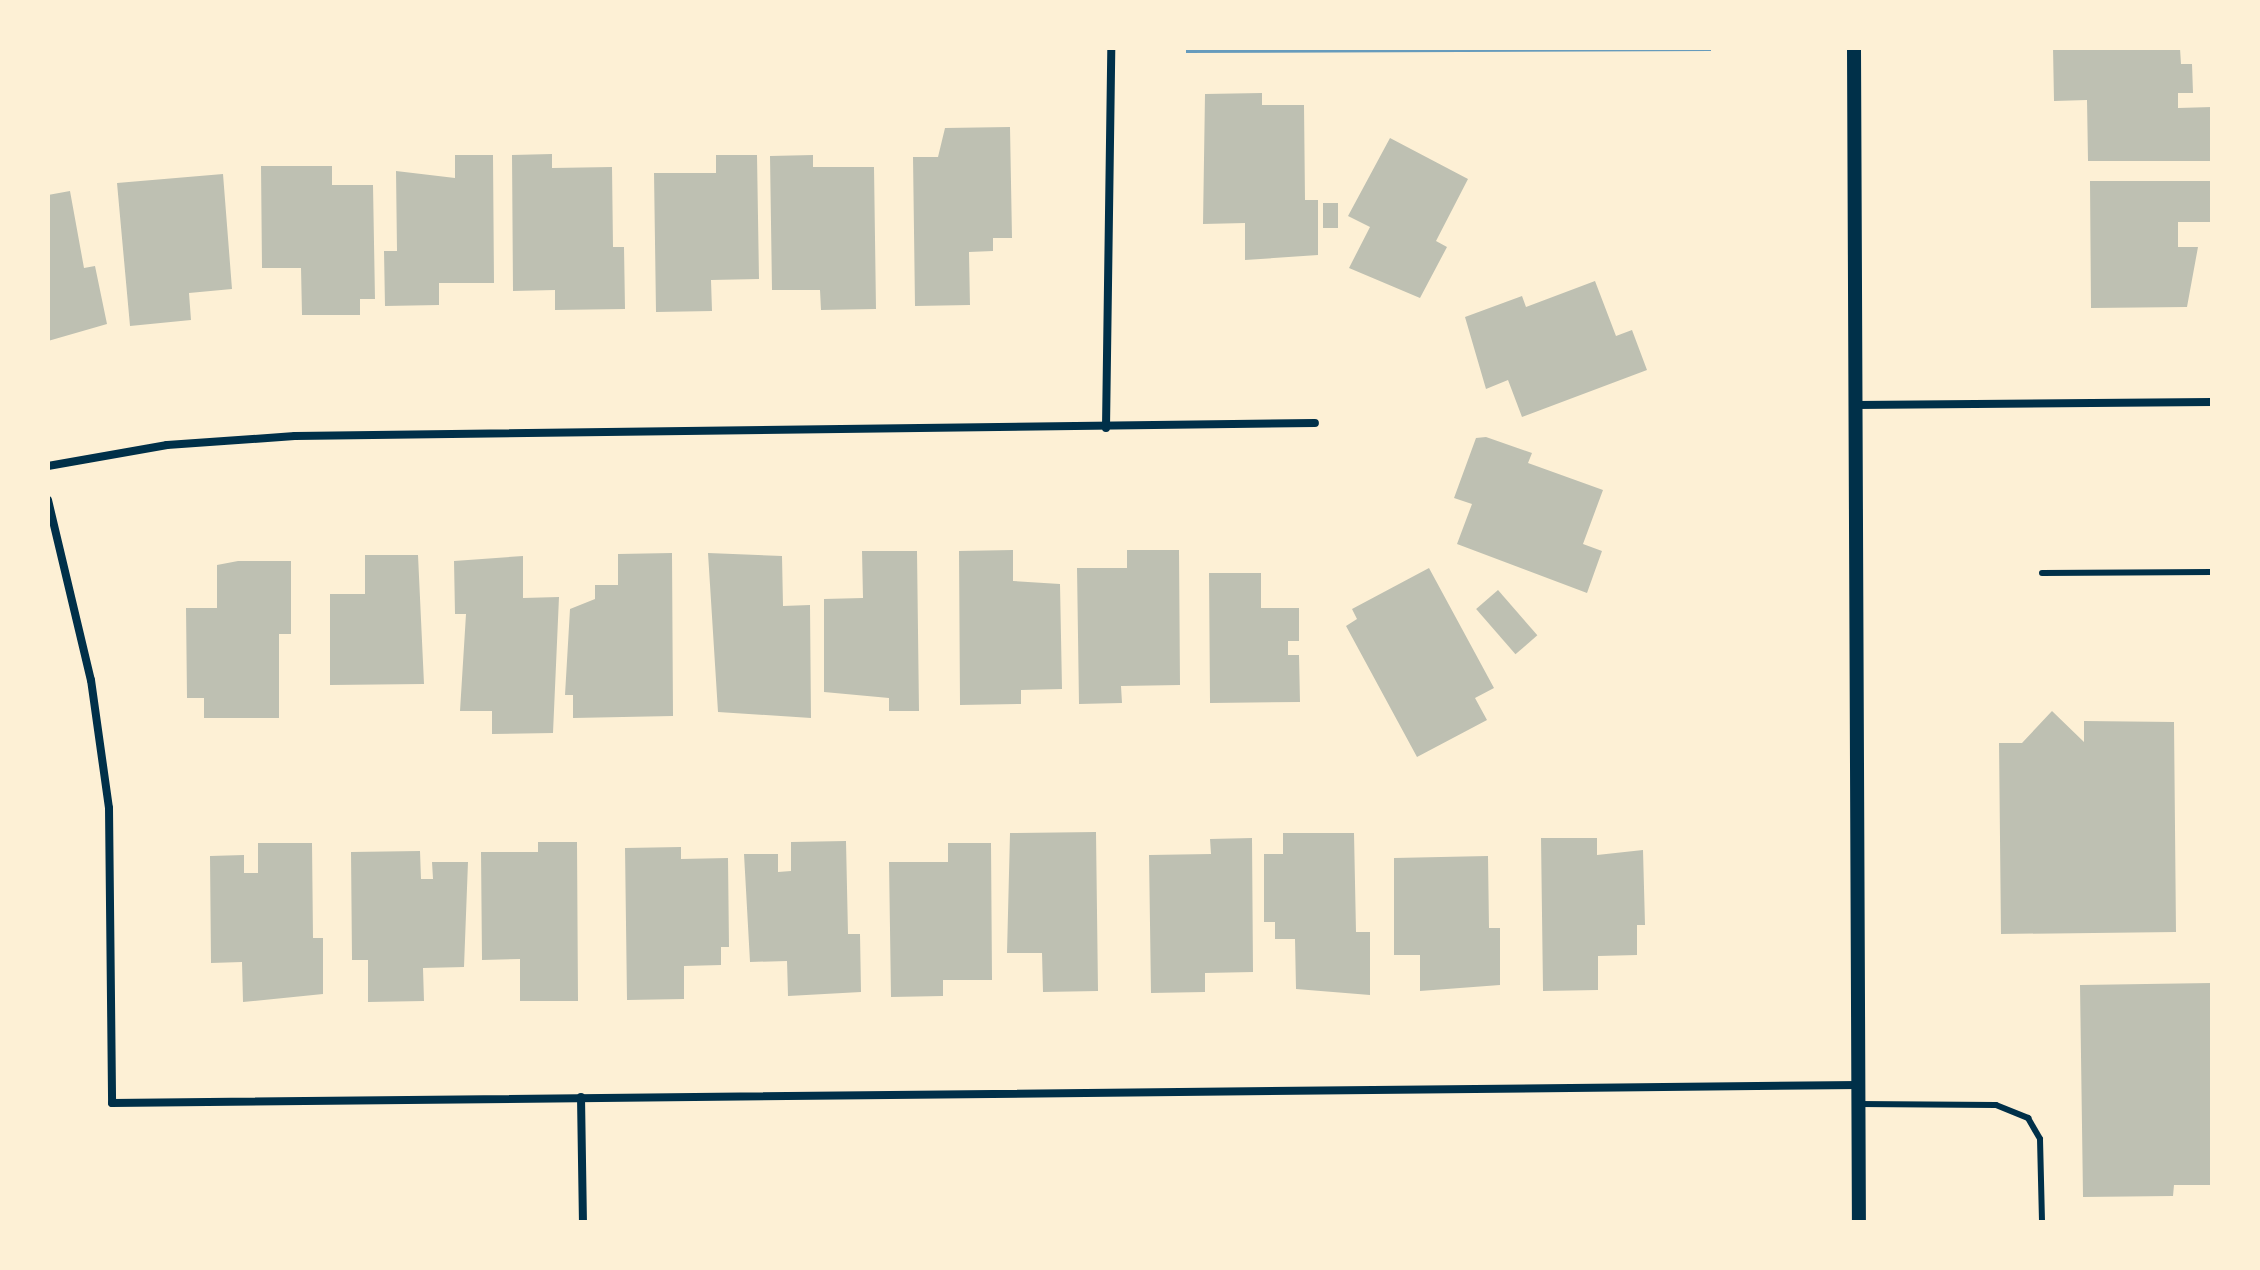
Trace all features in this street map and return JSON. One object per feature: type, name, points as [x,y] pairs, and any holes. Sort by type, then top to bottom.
[{"type":"street","points":[[1106,428],[1111,48]]},
{"type":"street","points":[[1854,48],[1859,1222]]},
{"type":"street","points":[[1856,405],[2212,402]]},
{"type":"street","points":[[48,466],[167,445],[295,436],[1315,423]]},
{"type":"street","points":[[48,500],[91,680],[109,808],[112,1103],[1859,1085]]},
{"type":"street","points":[[581,1097],[583,1222]]},
{"type":"lane","points":[[2042,573],[2212,572]]},
{"type":"lane","points":[[1859,1104],[1996,1105],[2028,1118],[2040,1139],[2042,1222]]},
{"type":"water","points":[[1186,48],[1711,48],[1711,51],[1186,53]]},
{"type":"building","points":[[2053,48],[2180,48],[2181,64],[2192,64],[2193,93],[2178,93],[2178,108],[2212,107],[2212,161],[2088,161],[2087,100],[2054,101]]},
{"type":"building","points":[[1262,93],[1262,105],[1304,105],[1305,200],[1318,200],[1318,255],[1245,260],[1245,223],[1203,224],[1205,94]]},
{"type":"building","points":[[1010,127],[1012,238],[993,238],[993,251],[969,252],[970,305],[915,306],[913,157],[938,157],[945,128]]},
{"type":"building","points":[[1390,138],[1468,179],[1436,241],[1447,247],[1420,298],[1349,268],[1370,227],[1348,216]]},
{"type":"building","points":[[552,154],[552,168],[612,167],[613,247],[624,247],[625,309],[555,310],[555,290],[513,291],[512,155]]},
{"type":"building","points":[[455,155],[493,155],[494,283],[439,283],[439,305],[385,306],[384,251],[397,251],[396,171],[455,178]]},
{"type":"building","points":[[716,155],[757,155],[759,279],[711,280],[712,311],[656,312],[654,173],[716,173]]},
{"type":"building","points":[[813,155],[813,167],[874,167],[876,309],[821,310],[820,290],[772,290],[770,156]]},
{"type":"building","points":[[261,166],[332,166],[332,185],[373,185],[375,299],[360,299],[360,315],[302,315],[301,268],[262,268]]},
{"type":"building","points":[[223,174],[232,289],[189,293],[191,320],[130,326],[117,183]]},
{"type":"building","points":[[2090,181],[2212,181],[2212,222],[2178,222],[2178,247],[2198,247],[2187,307],[2091,308]]},
{"type":"building","points":[[70,191],[84,268],[95,266],[107,324],[48,341],[48,195]]},
{"type":"building","points":[[1323,203],[1338,203],[1338,228],[1323,228]]},
{"type":"building","points":[[1595,281],[1616,336],[1632,330],[1647,370],[1522,417],[1508,380],[1486,389],[1465,317],[1522,296],[1526,307]]},
{"type":"building","points":[[1486,437],[1532,453],[1528,463],[1603,490],[1583,544],[1602,551],[1587,593],[1457,544],[1472,504],[1454,498],[1476,438]]},
{"type":"building","points":[[1013,550],[1013,581],[1060,584],[1062,689],[1021,690],[1021,704],[960,705],[959,551]]},
{"type":"building","points":[[1127,550],[1179,550],[1180,685],[1121,686],[1122,703],[1079,704],[1077,568],[1127,568]]},
{"type":"building","points":[[862,551],[917,551],[919,711],[889,711],[889,698],[824,692],[824,599],[863,598]]},
{"type":"building","points":[[672,553],[673,716],[573,718],[573,695],[565,695],[570,609],[595,599],[595,585],[618,585],[618,554]]},
{"type":"building","points":[[708,553],[782,556],[783,606],[810,605],[811,718],[718,712]]},
{"type":"building","points":[[365,555],[418,555],[424,684],[330,685],[330,594],[365,594]]},
{"type":"building","points":[[523,556],[523,598],[559,597],[553,733],[492,734],[492,711],[460,711],[466,614],[455,614],[454,561]]},
{"type":"building","points":[[238,561],[291,561],[291,634],[279,634],[279,718],[204,718],[204,698],[187,698],[186,608],[217,608],[217,565]]},
{"type":"building","points":[[1429,568],[1494,688],[1475,698],[1487,720],[1417,757],[1346,626],[1357,619],[1352,609]]},
{"type":"building","points":[[1209,573],[1261,573],[1261,608],[1299,608],[1299,641],[1288,641],[1288,655],[1299,655],[1300,702],[1210,703]]},
{"type":"building","points":[[1498,590],[1537,635],[1515,654],[1476,609]]},
{"type":"building","points":[[2052,711],[2084,742],[2084,721],[2174,722],[2176,932],[2001,934],[1999,743],[2022,743]]},
{"type":"building","points":[[1096,832],[1098,991],[1043,992],[1042,953],[1007,953],[1010,833]]},
{"type":"building","points":[[1283,833],[1354,833],[1356,932],[1370,932],[1370,995],[1296,989],[1295,939],[1275,939],[1275,922],[1264,922],[1264,854],[1283,854]]},
{"type":"building","points":[[1252,838],[1253,972],[1205,973],[1205,992],[1151,993],[1149,855],[1211,854],[1210,839]]},
{"type":"building","points":[[1541,838],[1597,838],[1597,855],[1643,850],[1645,925],[1637,925],[1637,955],[1598,956],[1598,990],[1543,991]]},
{"type":"building","points":[[846,841],[848,934],[860,934],[861,992],[788,996],[787,961],[750,962],[744,854],[778,854],[778,872],[791,871],[791,842]]},
{"type":"building","points":[[538,842],[577,842],[578,1001],[520,1001],[520,959],[482,960],[481,852],[538,852]]},
{"type":"building","points":[[258,843],[312,843],[313,938],[323,938],[323,994],[243,1002],[242,962],[211,963],[210,856],[244,855],[244,873],[258,873]]},
{"type":"building","points":[[948,843],[991,843],[992,980],[943,980],[943,996],[891,997],[889,862],[948,862]]},
{"type":"building","points":[[681,847],[681,859],[728,858],[729,947],[721,947],[721,965],[684,966],[684,999],[627,1000],[625,848]]},
{"type":"building","points":[[420,851],[421,879],[433,879],[432,862],[468,862],[464,967],[423,968],[424,1001],[368,1002],[368,960],[352,960],[351,852]]},
{"type":"building","points":[[1488,856],[1489,928],[1500,928],[1500,985],[1420,991],[1420,955],[1394,955],[1394,858]]},
{"type":"building","points":[[2212,983],[2212,1185],[2174,1185],[2173,1196],[2083,1197],[2080,985]]}]
